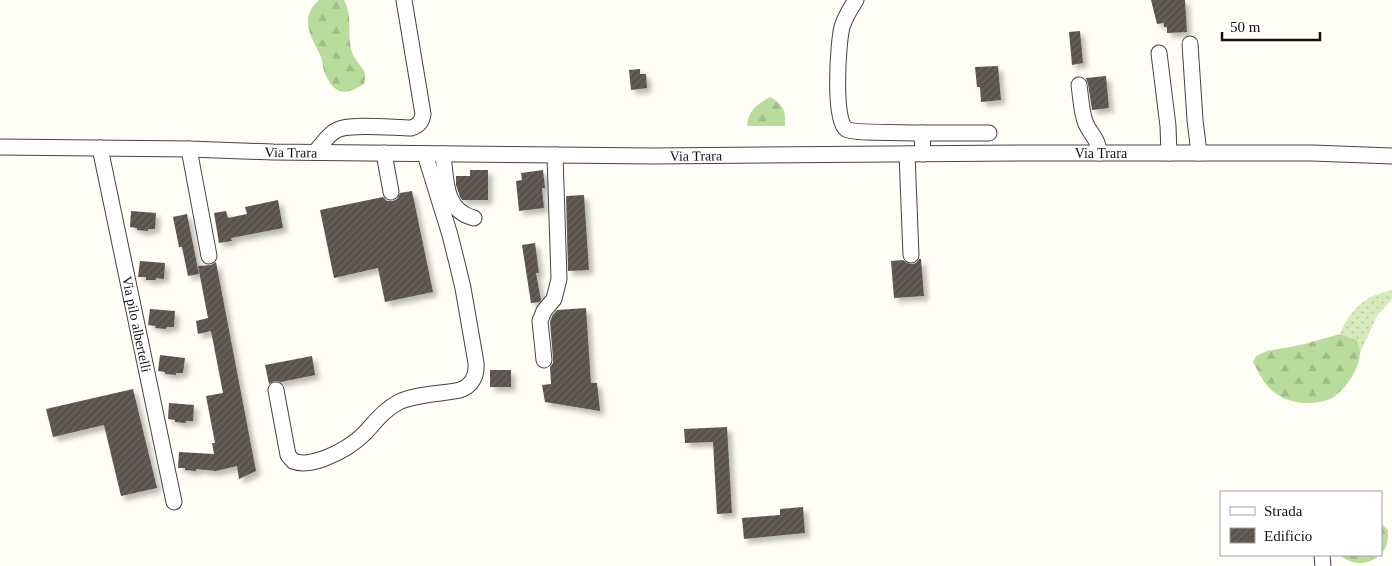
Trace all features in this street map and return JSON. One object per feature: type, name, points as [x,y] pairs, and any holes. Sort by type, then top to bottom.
[{"type":"street","points":[[315,152],[338,129],[349,127],[410,128],[421,122],[423,114],[404,0]]},
{"type":"street","points":[[856,0],[846,18],[840,40],[838,72],[839,115],[844,128],[855,131],[988,133]]},
{"type":"street","points":[[1190,44],[1195,127],[1199,153]]},
{"type":"street","points":[[1159,53],[1168,126],[1169,153]]},
{"type":"street","points":[[1079,85],[1083,114],[1088,127],[1097,140],[1099,153]]},
{"type":"street","points":[[922,133],[924,154]]},
{"type":"street","name":"Via Trara","points":[[0,146],[424,154],[653,156],[1312,153],[1392,156]]},
{"type":"street","name":"Via pilo albertelli","points":[[100,148],[174,502]]},
{"type":"street","points":[[189,149],[209,256]]},
{"type":"street","points":[[384,153],[391,192]]},
{"type":"street","points":[[276,390],[288,455],[293,462],[305,463],[313,462],[350,446],[382,414],[401,400],[460,390],[471,383],[475,374],[476,363],[463,288],[450,235],[424,154]]},
{"type":"street","points":[[443,154],[451,201],[461,213],[474,218]]},
{"type":"street","points":[[907,154],[911,255]]},
{"type":"street","points":[[544,360],[540,321],[544,311],[554,299],[559,279],[555,155]]},
{"type":"green space","points":[[319,0],[344,0],[347,7],[351,49],[356,60],[363,68],[365,78],[364,84],[347,92],[338,90],[330,83],[310,34],[308,25],[309,14]]},
{"type":"green space","points":[[770,97],[783,109],[785,126],[747,126],[749,116],[754,108]]},
{"type":"green space","points":[[1392,290],[1392,299],[1377,316],[1360,353],[1357,340],[1340,334],[1342,328],[1348,318],[1361,304],[1371,297]]},
{"type":"green space","points":[[1340,334],[1357,340],[1360,358],[1351,379],[1341,391],[1324,401],[1302,403],[1281,397],[1262,379],[1253,362],[1256,356],[1267,351],[1301,345]]},
{"type":"green space","points":[[1382,524],[1388,530],[1385,549],[1382,553]]},
{"type":"green space","points":[[1341,556],[1379,556],[1365,563],[1355,563]]},
{"type":"building","points":[[1151,0],[1185,0],[1187,32],[1167,33],[1167,27],[1164,27],[1164,23],[1157,24]]},
{"type":"building","points":[[1080,31],[1083,63],[1072,65],[1069,32]]},
{"type":"building","points":[[998,66],[1001,100],[981,102],[980,87],[977,87],[975,67]]},
{"type":"building","points":[[640,69],[640,74],[646,74],[647,88],[631,90],[629,70]]},
{"type":"building","points":[[1106,76],[1109,108],[1092,110],[1086,78]]},
{"type":"building","points":[[470,170],[488,170],[488,200],[462,200],[460,197],[456,185],[456,176],[470,176]]},
{"type":"building","points":[[543,170],[545,188],[542,188],[544,208],[519,211],[516,181],[522,180],[521,173]]},
{"type":"building","points":[[412,191],[433,292],[385,302],[378,268],[334,278],[320,210],[383,197],[387,201],[393,201],[397,199],[400,193]]},
{"type":"building","points":[[584,195],[589,270],[568,271],[566,196]]},
{"type":"building","points":[[278,200],[283,228],[231,238],[232,241],[219,243],[214,213],[226,211],[228,218],[247,214],[245,207]]},
{"type":"building","points":[[131,211],[156,213],[155,229],[148,229],[148,231],[130,227]]},
{"type":"building","points":[[187,214],[199,274],[188,276],[182,247],[179,247],[173,217]]},
{"type":"building","points":[[535,243],[539,273],[536,273],[541,300],[540,302],[531,303],[522,245]]},
{"type":"building","points":[[921,259],[924,296],[894,298],[891,261],[903,260],[912,264],[916,263]]},
{"type":"building","points":[[140,261],[165,263],[164,279],[146,280],[146,277],[138,277]]},
{"type":"building","points":[[216,262],[256,471],[239,479],[237,466],[216,471],[196,469],[196,471],[178,468],[179,452],[214,454],[212,443],[215,443],[206,396],[223,393],[211,331],[198,334],[196,321],[208,318],[198,266],[211,265]]},
{"type":"building","points":[[586,308],[591,383],[597,383],[600,411],[545,402],[542,385],[551,384],[550,367],[553,359],[550,322],[552,316],[557,310]]},
{"type":"building","points":[[150,309],[175,311],[174,327],[167,327],[166,329],[148,325]]},
{"type":"building","points":[[160,355],[185,358],[183,373],[176,373],[176,375],[158,371]]},
{"type":"building","points":[[312,356],[315,375],[281,382],[275,381],[269,384],[265,365]]},
{"type":"building","points":[[490,370],[511,370],[511,387],[490,387]]},
{"type":"building","points":[[133,389],[157,488],[121,496],[104,425],[53,437],[46,409]]},
{"type":"building","points":[[169,403],[194,405],[193,421],[186,421],[186,423],[168,419]]},
{"type":"building","points":[[727,427],[732,513],[717,514],[713,442],[685,443],[684,429]]},
{"type":"building","points":[[803,507],[805,533],[744,539],[742,518],[780,515],[780,509]]}]
